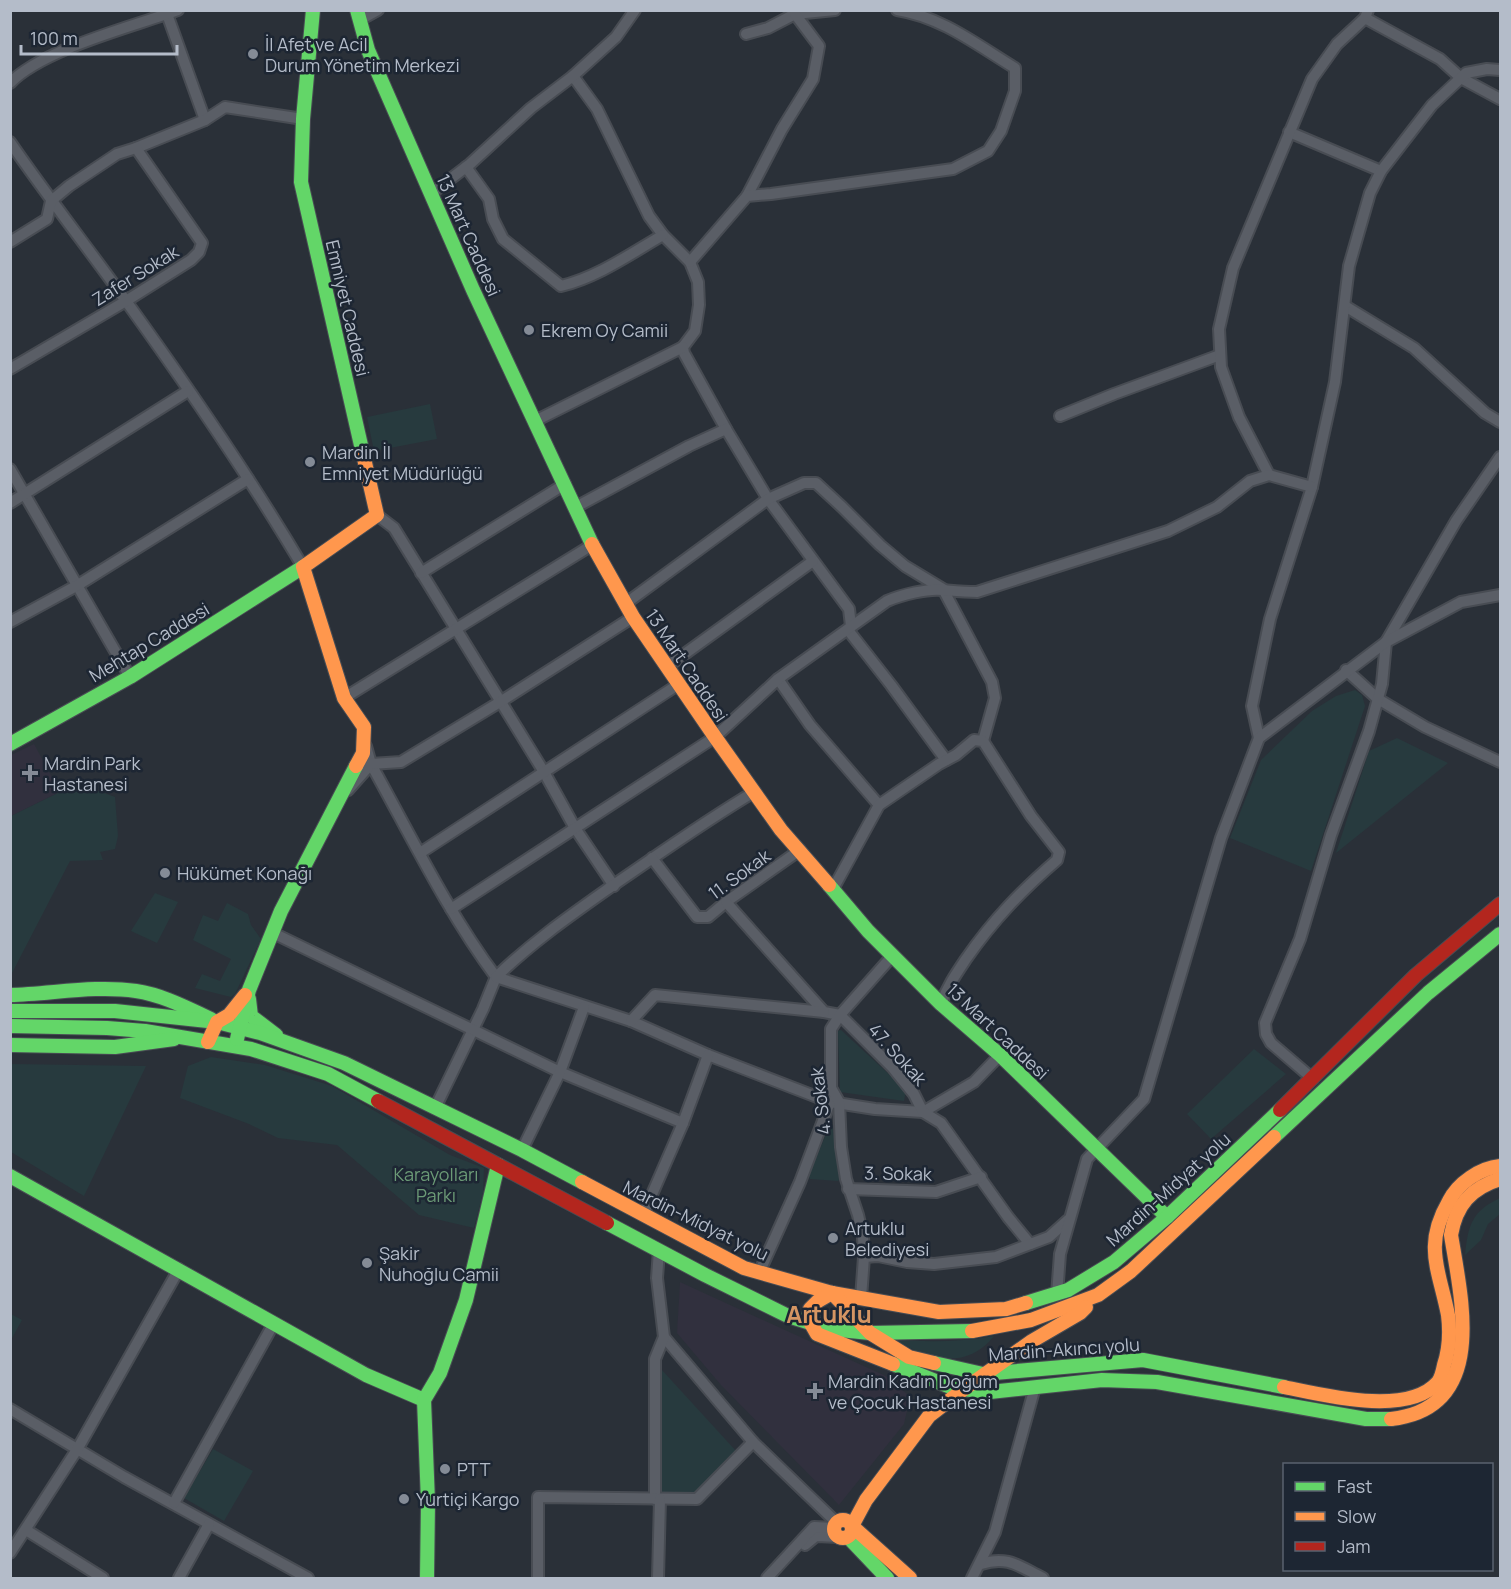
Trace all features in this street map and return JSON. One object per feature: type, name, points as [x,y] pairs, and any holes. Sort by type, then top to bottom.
[{"type":"main road","name":"Emniyet Caddesi","points":[[313,10],[303,119],[301,182],[377,515]]},
{"type":"main road","name":"13 Mart Caddesi","points":[[359,15],[368,50],[473,290],[592,545],[633,617],[781,831],[800,850],[868,931],[941,1004],[1000,1055],[1167,1217]]},
{"type":"main road","points":[[234,1047],[249,990],[280,911],[363,753],[364,727],[344,698],[304,571],[377,515]]},
{"type":"main road","name":"Mehtap Caddesi","points":[[10,744],[130,677],[304,571]]},
{"type":"main road","name":"Mardin-Midyat yolu","points":[[10,1011],[115,1011],[217,1022],[260,1033],[344,1063],[522,1150],[744,1268],[832,1293],[939,1312],[1006,1309],[1057,1295],[1114,1262],[1167,1217],[1416,975],[1500,904]]},
{"type":"main road","name":"Mardin-Midyat yolu","points":[[10,1026],[107,1028],[183,1037],[251,1049],[328,1074],[813,1329],[870,1333],[973,1331],[1031,1320],[1098,1295],[1131,1270],[1428,993],[1500,934]]},
{"type":"main road","points":[[10,995],[130,990],[178,1004],[217,1022]]},
{"type":"main road","points":[[208,1042],[217,1022],[229,1015],[249,990]]},
{"type":"main road","points":[[249,990],[251,1016],[292,1046]]},
{"type":"main road","points":[[10,1045],[115,1047],[183,1037]]},
{"type":"main road","points":[[427,1578],[428,1502],[424,1400],[440,1373],[466,1300],[498,1165]]},
{"type":"main road","name":"Mardin-Akıncı yolu","points":[[832,1293],[870,1333],[909,1358],[983,1374],[1143,1360],[1314,1393],[1384,1402],[1421,1395],[1439,1381],[1448,1353],[1448,1317],[1436,1271],[1434,1238],[1440,1216],[1453,1193],[1470,1178],[1492,1167],[1500,1166]]},
{"type":"main road","points":[[10,1176],[393,1388],[424,1400]]},
{"type":"main road","name":"Mardin-Akıncı yolu","points":[[813,1329],[953,1388],[990,1392],[1101,1380],[1157,1382],[1366,1419],[1398,1418],[1423,1410],[1443,1395],[1459,1370],[1464,1331],[1450,1235],[1452,1221],[1467,1195],[1484,1184],[1500,1179]]},
{"type":"main road","points":[[813,1329],[808,1313],[813,1305],[832,1293]]},
{"type":"main road","points":[[842,1530],[929,1416],[983,1374],[1032,1341],[1080,1313],[1098,1295]]},
{"type":"main road","points":[[842,1530],[887,1578]]},
{"type":"main road","points":[[842,1530],[910,1578]]},
{"type":"street","points":[[359,15],[378,10]]},
{"type":"street","points":[[432,193],[466,167],[531,108],[573,76],[616,38],[636,10]]},
{"type":"street","points":[[746,33],[768,27],[795,14],[835,10]]},
{"type":"street","points":[[747,196],[953,169],[988,151],[1001,131],[1015,92],[1015,68],[942,23],[897,10]]},
{"type":"street","points":[[10,83],[18,74],[65,50],[172,12],[205,120]]},
{"type":"street","points":[[690,262],[747,196],[782,129],[813,79],[819,46],[795,14]]},
{"type":"street","points":[[1269,475],[1239,417],[1221,367],[1219,329],[1233,268],[1312,79],[1337,44],[1366,14],[1440,59],[1461,78],[1500,99]]},
{"type":"street","points":[[1259,738],[1252,706],[1270,619],[1312,488],[1335,382],[1349,266],[1370,193],[1381,171],[1432,105],[1466,73],[1487,69],[1500,70]]},
{"type":"street","points":[[535,421],[683,347],[695,331],[699,305],[698,282],[690,262],[663,235],[649,216],[597,110],[573,76]]},
{"type":"street","points":[[10,242],[47,219],[51,201],[69,186],[117,154],[205,120],[225,107],[303,119]]},
{"type":"street","points":[[1289,132],[1381,171]]},
{"type":"street","points":[[10,142],[126,301],[188,391],[248,479],[304,571]]},
{"type":"street","name":"Zafer Sokak","points":[[10,369],[126,301],[191,260],[199,252],[202,243],[136,148]]},
{"type":"street","points":[[466,167],[489,199],[493,219],[503,239],[561,286],[577,282],[601,271],[663,235]]},
{"type":"street","points":[[1345,306],[1414,348],[1485,413],[1500,422]]},
{"type":"street","points":[[683,347],[684,353],[726,429],[768,499],[849,609],[849,628],[946,760]]},
{"type":"street","points":[[1060,416],[1220,355]]},
{"type":"street","points":[[10,503],[188,391]]},
{"type":"street","points":[[576,507],[689,446],[726,429]]},
{"type":"street","points":[[1312,1078],[1271,1043],[1266,1034],[1265,1023],[1300,939],[1331,836],[1369,731],[1382,684],[1386,642],[1456,521],[1500,456]]},
{"type":"street","points":[[10,469],[130,677]]},
{"type":"street","points":[[625,604],[768,499],[804,483],[816,483],[879,545],[905,566],[951,592],[977,592],[1168,531],[1217,507],[1250,481],[1269,475],[1312,488]]},
{"type":"street","points":[[10,622],[78,585],[248,479]]},
{"type":"street","points":[[422,573],[565,484]]},
{"type":"street","points":[[377,515],[394,528],[544,772],[575,828],[614,886]]},
{"type":"street","points":[[344,698],[592,545]]},
{"type":"street","points":[[668,666],[813,561]]},
{"type":"street","points":[[451,909],[715,737],[778,679],[887,601],[902,595],[943,589]]},
{"type":"street","points":[[941,1004],[946,987],[1002,911],[1057,860],[1059,852],[1031,816],[983,741],[995,698],[992,682],[943,589]]},
{"type":"street","points":[[1057,1295],[1060,1254],[1086,1159],[1143,1099],[1221,838],[1259,738],[1386,642],[1461,602],[1500,595]]},
{"type":"street","points":[[337,804],[371,764],[400,762],[500,702],[633,617]]},
{"type":"street","points":[[1346,670],[1378,699],[1425,727],[1500,762]]},
{"type":"street","points":[[778,679],[810,725],[879,805]]},
{"type":"street","points":[[420,853],[679,684]]},
{"type":"street","points":[[364,738],[371,764],[420,853],[467,936],[496,977],[631,1021],[708,1055],[835,1102],[875,1109],[923,1112],[944,1102],[974,1082],[1000,1055]]},
{"type":"street","points":[[833,889],[879,805],[974,741],[983,741]]},
{"type":"street","points":[[435,1108],[496,977],[520,953],[559,922],[652,858],[715,815],[754,792]]},
{"type":"street","name":"11. Sokak","points":[[652,858],[697,917],[708,917],[800,850]]},
{"type":"street","points":[[726,902],[824,1012]]},
{"type":"street","points":[[273,933],[560,1072],[683,1124]]},
{"type":"street","name":"4. Sokak","points":[[861,1298],[864,1257],[858,1215],[848,1189],[831,1088],[831,1029],[840,1015],[892,956]]},
{"type":"street","points":[[631,1021],[655,995],[840,1015]]},
{"type":"street","points":[[522,1150],[560,1072],[584,1007]]},
{"type":"street","name":"47. Sokak","points":[[840,1015],[893,1068],[914,1094],[923,1112],[941,1123],[1017,1230],[1030,1244]]},
{"type":"street","points":[[643,1215],[683,1124],[708,1055]]},
{"type":"street","points":[[759,1273],[835,1102]]},
{"type":"street","name":"3. Sokak","points":[[848,1189],[936,1192],[981,1177]]},
{"type":"street","points":[[864,1257],[878,1256],[907,1262],[934,1264],[996,1257],[1049,1237],[1068,1220]]},
{"type":"street","points":[[658,1578],[655,1359],[664,1337],[657,1278],[659,1250]]},
{"type":"street","points":[[10,1553],[78,1448],[179,1269]]},
{"type":"street","points":[[174,1503],[274,1323]]},
{"type":"street","points":[[664,1337],[753,1442],[842,1530]]},
{"type":"street","points":[[972,1578],[995,1532],[1035,1387]]},
{"type":"street","points":[[10,1409],[124,1477],[308,1578]]},
{"type":"street","points":[[538,1578],[538,1497],[697,1499],[753,1442]]},
{"type":"street","points":[[179,1578],[209,1524]]},
{"type":"street","points":[[766,1578],[814,1527],[842,1530]]},
{"type":"street","points":[[26,1530],[103,1578]]},
{"type":"street","points":[[775,1578],[816,1536],[842,1530]]},
{"type":"street","points":[[981,1564],[994,1560],[1008,1561],[1043,1578]]},
{"type":"shaded area","name":"Mardin Park Hastanesi","points":[[34,744],[60,792],[11,816],[11,755]]},
{"type":"shaded area","name":"Mardin Kadın Doğum ve Çocuk Hastanesi","points":[[680,1282],[890,1378],[910,1397],[904,1424],[839,1505],[721,1385],[677,1333]]},
{"type":"green space","points":[[430,404],[437,439],[374,451],[367,417]]},
{"type":"green space","points":[[1355,690],[1362,695],[1365,706],[1311,871],[1230,838],[1261,760],[1312,711],[1336,696]]},
{"type":"green space","points":[[1397,738],[1448,763],[1336,853],[1369,751]]},
{"type":"green space","points":[[93,789],[115,797],[118,836],[115,849],[100,852],[103,860],[70,861],[11,975],[11,816],[60,792]]},
{"type":"green space","points":[[155,893],[178,902],[157,943],[131,931]]},
{"type":"green space","points":[[227,903],[248,914],[251,925],[261,939],[235,994],[231,997],[195,988],[202,974],[220,981],[231,959],[193,940],[203,915],[218,921]]},
{"type":"green space","points":[[841,1030],[906,1090],[904,1101],[840,1092],[838,1031]]},
{"type":"green space","points":[[1254,1049],[1286,1074],[1211,1139],[1187,1114]]},
{"type":"green space","name":"Karayolları Parkı","points":[[211,1057],[265,1065],[332,1086],[450,1155],[484,1168],[483,1193],[474,1228],[419,1215],[337,1145],[278,1138],[249,1124],[180,1098],[188,1066]]},
{"type":"green space","points":[[11,1064],[146,1066],[84,1196],[11,1152]]},
{"type":"green space","points":[[830,1124],[832,1124],[841,1177],[838,1181],[810,1179],[809,1176]]},
{"type":"green space","points":[[1500,1198],[1500,1214],[1488,1224],[1481,1240],[1465,1255],[1473,1220],[1483,1208]]},
{"type":"green space","points":[[11,1314],[22,1320],[11,1340]]},
{"type":"green space","points":[[994,1336],[972,1354],[947,1359],[921,1353],[896,1340],[945,1341]]},
{"type":"green space","points":[[661,1369],[736,1451],[694,1493],[660,1493]]},
{"type":"green space","points":[[213,1449],[253,1471],[224,1521],[184,1498]]},
{"type":"traffic: fast","points":[[313,10],[303,119],[301,182],[363,454]]},
{"type":"traffic: fast","points":[[357,10],[368,50],[473,290],[592,544]]},
{"type":"traffic: fast","points":[[10,744],[130,677],[303,567]]},
{"type":"traffic: fast","points":[[237,1039],[249,990],[281,911],[356,766]]},
{"type":"traffic: fast","points":[[829,885],[868,931],[941,1004],[1000,1055],[1167,1217]]},
{"type":"traffic: fast","points":[[1274,1137],[1428,993],[1500,934]]},
{"type":"traffic: fast","points":[[10,995],[121,989],[165,999],[211,1019]]},
{"type":"traffic: fast","points":[[249,999],[251,1016],[276,1035]]},
{"type":"traffic: fast","points":[[10,1011],[115,1011],[217,1022],[260,1033],[344,1063],[582,1182]]},
{"type":"traffic: fast","points":[[10,1026],[145,1031],[251,1049],[328,1074],[378,1101]]},
{"type":"traffic: fast","points":[[10,1045],[115,1047],[174,1039]]},
{"type":"traffic: fast","points":[[1026,1303],[1068,1290],[1114,1262],[1167,1217],[1280,1110]]},
{"type":"traffic: fast","points":[[427,1578],[428,1502],[424,1400],[440,1373],[466,1300],[498,1165]]},
{"type":"traffic: fast","points":[[10,1176],[366,1375],[424,1400]]},
{"type":"traffic: fast","points":[[607,1223],[788,1316],[830,1329],[870,1333],[972,1331]]},
{"type":"traffic: fast","points":[[934,1363],[983,1374],[1143,1360],[1284,1387]]},
{"type":"traffic: fast","points":[[893,1364],[953,1388],[990,1392],[1102,1380],[1157,1382],[1366,1419],[1391,1419]]},
{"type":"traffic: fast","points":[[848,1537],[887,1578]]},
{"type":"traffic: slow","points":[[356,766],[363,753],[364,727],[344,698],[303,567],[377,515],[363,454]]},
{"type":"traffic: slow","points":[[592,544],[633,617],[715,737],[781,830],[829,885]]},
{"type":"traffic: slow","points":[[208,1042],[217,1022],[229,1015],[245,995]]},
{"type":"traffic: slow","points":[[972,1331],[1031,1320],[1098,1295],[1131,1271],[1274,1137]]},
{"type":"traffic: slow","points":[[1284,1387],[1320,1395],[1364,1401],[1386,1401],[1407,1399],[1424,1393],[1438,1382],[1442,1374],[1449,1340],[1448,1315],[1435,1258],[1437,1231],[1441,1217],[1453,1194],[1470,1177],[1492,1167],[1500,1166]]},
{"type":"traffic: slow","points":[[1391,1419],[1422,1411],[1443,1395],[1456,1374],[1462,1348],[1462,1320],[1460,1290],[1451,1235],[1453,1224],[1466,1199],[1481,1187],[1500,1179]]},
{"type":"traffic: slow","points":[[582,1182],[744,1268],[832,1293],[939,1312],[1006,1309],[1026,1303]]},
{"type":"traffic: slow","points":[[893,1364],[817,1334],[809,1320],[810,1309],[832,1293],[870,1333],[909,1357],[934,1363]]},
{"type":"traffic: slow","points":[[964,1389],[1032,1341],[1080,1313],[1086,1307]]},
{"type":"traffic: slow","points":[[910,1578],[852,1526],[866,1500],[929,1416],[964,1389]]},
{"type":"traffic: slow","points":[[843,1520],[849,1523],[852,1529],[849,1535],[843,1538],[837,1535],[834,1529],[837,1523],[843,1520]]},
{"type":"traffic: jam","points":[[1280,1110],[1416,975],[1500,904]]},
{"type":"traffic: jam","points":[[378,1101],[607,1223]]},
{"type":"place","name":"İl Afet ve Acil Durum Yönetim Merkezi","points":[[253,54]]},
{"type":"place","name":"Ekrem Oy Camii","points":[[529,330]]},
{"type":"place","name":"Mardin İl Emniyet Müdürlüğü","points":[[310,462]]},
{"type":"place","name":"Mardin Park Hastanesi","points":[[30,773]]},
{"type":"place","name":"Hükümet Konağı","points":[[165,873]]},
{"type":"place","name":"Artuklu Belediyesi","points":[[833,1238]]},
{"type":"place","name":"Şakir Nuhoğlu Camii","points":[[367,1263]]},
{"type":"place","name":"Mardin Kadın Doğum ve Çocuk Hastanesi","points":[[815,1391]]},
{"type":"place","name":"PTT","points":[[445,1469]]},
{"type":"place","name":"Yurtiçi Kargo","points":[[404,1499]]},
{"type":"district","name":"Artuklu","points":[[829,1313]]}]
